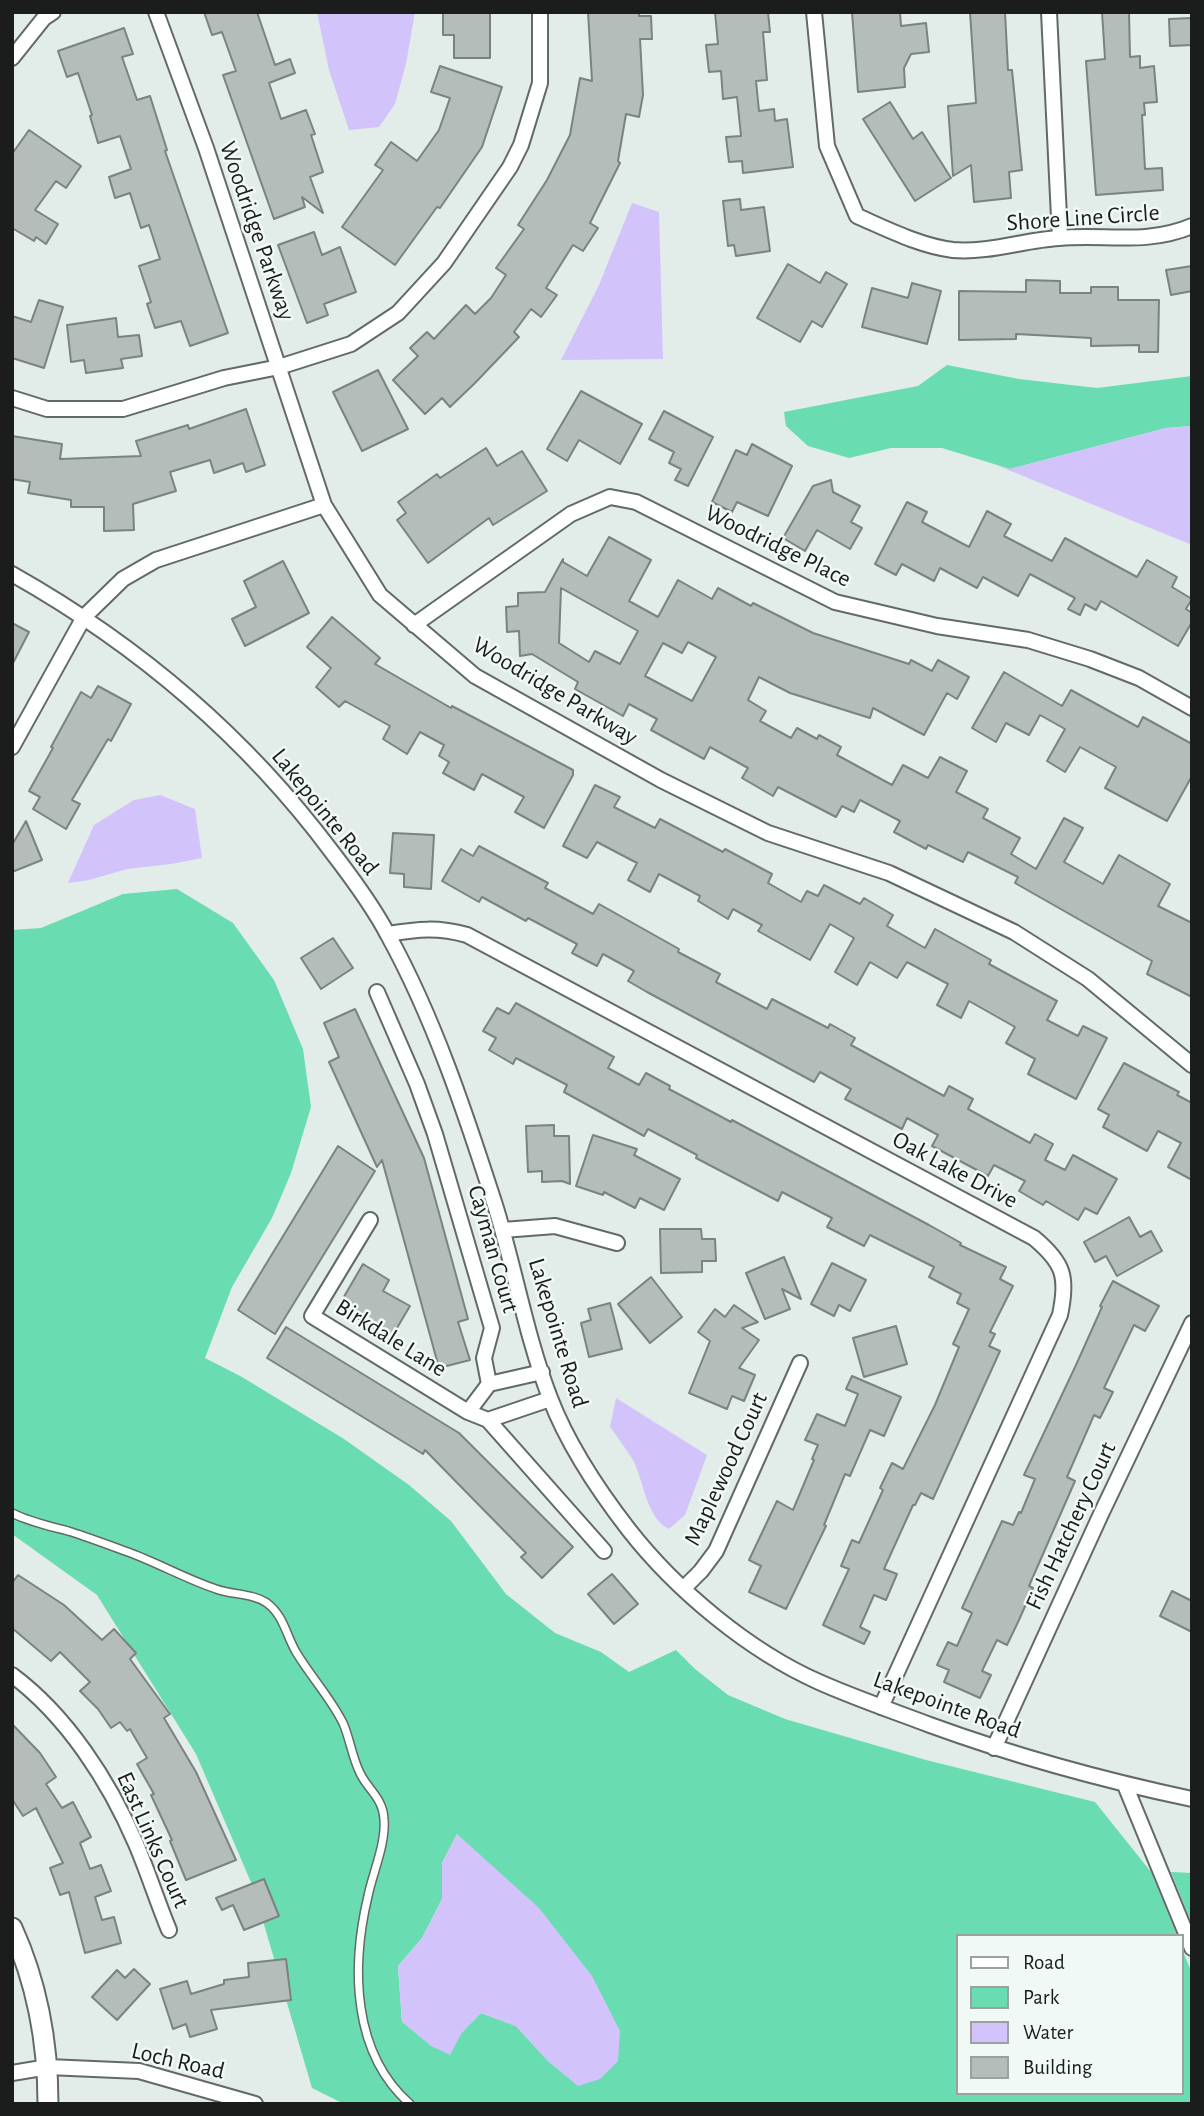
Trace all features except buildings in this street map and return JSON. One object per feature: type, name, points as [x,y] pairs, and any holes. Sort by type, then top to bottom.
[{"type":"street","points":[[12,58],[44,18],[53,12]]},
{"type":"street","name":"Woodridge Parkway","points":[[156,12],[206,148],[324,505],[380,595],[475,676],[662,780],[768,833],[889,873],[1014,932],[1088,979],[1192,1065]]},
{"type":"street","points":[[12,398],[47,410],[123,409],[224,378],[279,367],[351,344],[398,313],[444,263],[510,167],[521,145],[540,83],[540,12]]},
{"type":"street","name":"Shore Line Circle","points":[[814,12],[827,146],[857,216],[904,236],[951,250],[979,250],[1060,237],[1126,239],[1171,235],[1192,226]]},
{"type":"street","points":[[1049,12],[1060,237]]},
{"type":"street","name":"Woodridge Place","points":[[414,625],[571,513],[610,497],[636,502],[835,602],[937,626],[1028,640],[1090,659],[1139,678],[1192,708]]},
{"type":"street","points":[[12,747],[84,618],[123,579],[156,560],[324,505]]},
{"type":"street","name":"Lakepointe Road","points":[[12,574],[135,653],[189,697],[267,773],[331,850],[388,934],[433,1030],[458,1095],[503,1230],[550,1399],[582,1462],[630,1531],[684,1588],[742,1636],[817,1681],[994,1748],[1125,1785]]},
{"type":"street","name":"Oak Lake Drive","points":[[388,934],[420,929],[445,929],[467,935],[1034,1238],[1054,1254],[1063,1274],[1064,1296],[1060,1315],[881,1707]]},
{"type":"street","name":"Cayman Court","points":[[377,992],[436,1134],[492,1328],[484,1358],[489,1384]]},
{"type":"street","name":"Birkdale Lane","points":[[370,1220],[312,1315],[468,1412]]},
{"type":"street","points":[[503,1230],[555,1226],[617,1243]]},
{"type":"street","name":"Fish Hatchery Court","points":[[994,1748],[1192,1323]]},
{"type":"street","name":"Maplewood Court","points":[[684,1588],[716,1551],[800,1363]]},
{"type":"street","points":[[542,1372],[489,1384],[468,1412],[488,1420],[604,1551]]},
{"type":"street","points":[[488,1420],[550,1399]]},
{"type":"street","name":"East Links Court","points":[[12,1675],[49,1709],[74,1738],[96,1770],[135,1843],[169,1930]]},
{"type":"street","points":[[1125,1785],[1192,1799]]},
{"type":"street","points":[[1125,1785],[1192,1948]]},
{"type":"street","points":[[12,1928],[37,2002],[48,2067],[48,2104]]},
{"type":"street","name":"Loch Road","points":[[12,2073],[48,2067],[139,2071],[255,2104]]},
{"type":"lane","points":[[12,1513],[132,1553],[219,1590],[259,1600],[271,1608],[286,1626],[294,1649],[342,1721],[358,1769],[383,1807],[384,1827],[364,1922],[359,1966],[360,2002],[367,2039],[377,2062],[392,2086],[410,2104]]},
{"type":"green space","points":[[947,365],[1019,379],[1097,388],[1192,376],[1192,426],[1166,428],[1010,469],[942,448],[891,448],[849,458],[808,446],[786,426],[784,412],[918,386]]},
{"type":"green space","points":[[177,889],[233,923],[274,980],[303,1049],[311,1107],[291,1173],[272,1218],[232,1287],[205,1358],[242,1377],[344,1439],[409,1485],[451,1521],[506,1594],[555,1633],[601,1652],[629,1672],[676,1650],[728,1695],[785,1719],[926,1760],[1095,1802],[1151,1872],[1176,1934],[956,1934],[956,2095],[1183,2095],[1183,1952],[1192,1973],[1192,2104],[344,2104],[312,2088],[253,1887],[196,1754],[97,1595],[12,1534],[12,930],[41,928],[123,894]],"holes":[[[457,1834],[578,2085],[548,2061],[516,2026],[481,2013],[460,2034],[402,2022],[398,1966],[422,1938],[442,1899],[442,1863]]]},
{"type":"green space","points":[[1171,1872],[1192,1873],[1192,1924]]},
{"type":"water","points":[[317,12],[415,12],[406,64],[395,104],[379,127],[349,130],[329,70]]},
{"type":"water","points":[[632,203],[659,212],[663,359],[561,360],[599,285]]},
{"type":"water","points":[[1192,426],[1192,545],[996,465],[1010,469],[1166,428]]},
{"type":"water","points":[[160,795],[195,809],[202,858],[127,869],[68,883],[94,825],[134,800]]},
{"type":"water","points":[[616,1398],[707,1455],[685,1515],[669,1529],[655,1517],[633,1460],[610,1427]]},
{"type":"water","points":[[457,1834],[539,1908],[592,1976],[620,2031],[618,2061],[600,2079],[578,2086],[548,2061],[516,2026],[481,2013],[461,2034],[450,2055],[431,2046],[402,2022],[398,1966],[422,1938],[442,1899],[442,1863]]}]
